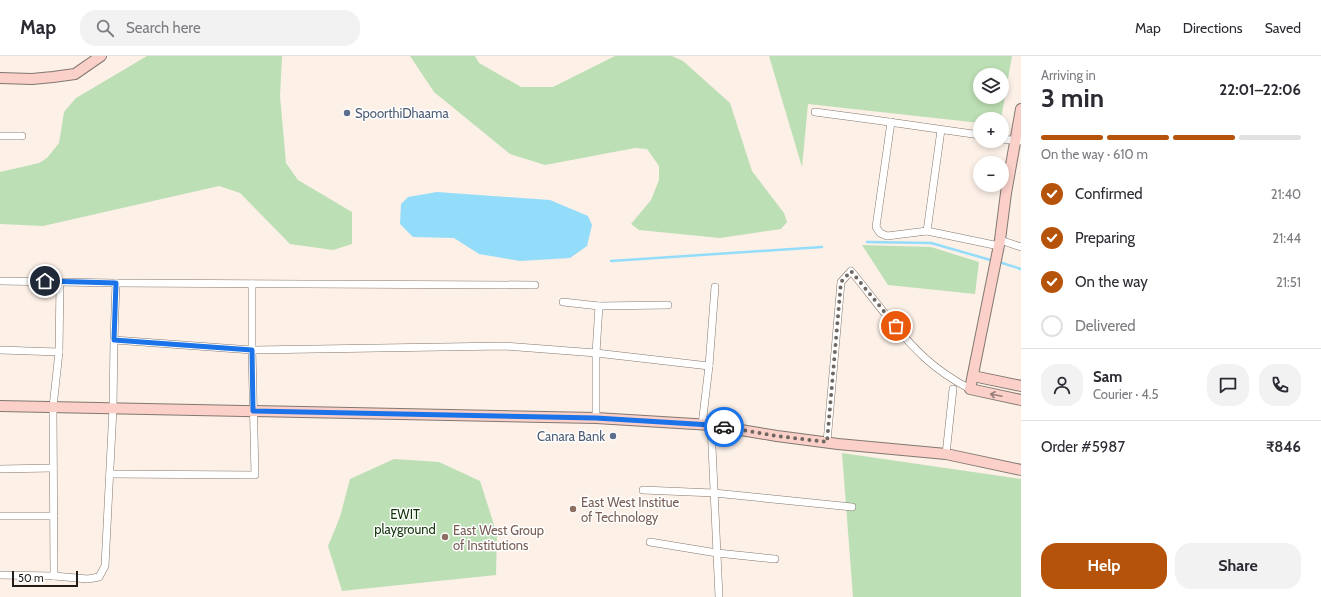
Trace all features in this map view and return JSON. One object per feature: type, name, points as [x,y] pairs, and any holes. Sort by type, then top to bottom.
[{"type":"street","points":[[0,78],[32,79],[74,74],[101,56]]},
{"type":"street","points":[[970,389],[996,262],[1018,141],[1021,109]]},
{"type":"street","points":[[815,112],[973,135]]},
{"type":"street","points":[[891,122],[876,227],[880,233],[887,236],[927,231],[1021,247]]},
{"type":"street","points":[[927,231],[941,130]]},
{"type":"street","points":[[0,136],[22,136]]},
{"type":"street","points":[[827,442],[841,282],[851,271],[905,337],[925,358],[970,389],[1021,400]]},
{"type":"street","points":[[0,281],[535,285]]},
{"type":"street","points":[[54,576],[53,407],[59,352],[60,282]]},
{"type":"street","points":[[0,575],[54,576],[88,579],[99,577],[104,566],[113,408],[116,283]]},
{"type":"street","points":[[110,474],[255,475],[252,284]]},
{"type":"street","points":[[715,287],[706,425],[714,493],[719,597]]},
{"type":"street","points":[[563,302],[599,306],[668,305]]},
{"type":"street","points":[[596,418],[596,353],[599,306]]},
{"type":"street","points":[[114,340],[252,350],[504,346],[596,353],[709,366]]},
{"type":"street","points":[[0,350],[59,352]]},
{"type":"street","points":[[973,376],[1021,386]]},
{"type":"street","points":[[946,454],[953,389]]},
{"type":"street","points":[[0,406],[596,418],[706,425],[777,436],[946,454],[1021,470]]},
{"type":"street","points":[[0,469],[53,468]]},
{"type":"street","points":[[643,490],[714,493],[852,507]]},
{"type":"street","points":[[0,516],[54,516]]},
{"type":"street","points":[[650,542],[717,553],[776,559]]},
{"type":"green space","points":[[147,56],[282,56],[280,96],[286,163],[298,180],[352,212],[352,244],[333,250],[290,244],[240,193],[219,186],[43,226],[0,224],[0,172],[39,163],[47,158],[59,143],[64,112],[76,98]]},
{"type":"green space","points":[[410,56],[475,56],[479,63],[521,87],[553,87],[615,56],[672,56],[683,61],[730,103],[752,171],[784,213],[787,222],[781,229],[720,238],[639,230],[631,224],[651,200],[659,180],[659,166],[647,149],[635,148],[545,165],[510,154],[434,92]]},
{"type":"green space","points":[[769,56],[1012,56],[1009,73],[1009,68],[973,68],[973,104],[1004,104],[1002,112],[973,112],[973,122],[808,104],[802,167]]},
{"type":"green space","points":[[862,245],[931,247],[979,262],[975,294],[888,285]]},
{"type":"green space","points":[[842,453],[1021,479],[1021,597],[853,597]]},
{"type":"green space","name":"EWIT playground","points":[[394,459],[439,462],[480,481],[497,534],[496,575],[342,591],[328,546],[340,517],[350,479]]},
{"type":"water","points":[[437,192],[550,200],[588,216],[592,225],[587,246],[570,258],[520,261],[479,254],[454,238],[413,237],[400,224],[401,204],[408,197]]},
{"type":"waterway","points":[[867,242],[931,243],[994,261]]},
{"type":"waterway","points":[[611,261],[822,247]]},
{"type":"waterway","points":[[999,262],[1021,269]]},
{"type":"way so far","points":[[724,427],[777,436],[827,442],[841,282],[851,271],[896,326]]},
{"type":"place","name":"SpoorthiDhaama","points":[[347,113]]},
{"type":"place","name":"Canara Bank","points":[[613,436]]},
{"type":"place","name":"East West Institue of Technology","points":[[573,509]]},
{"type":"place","name":"East West Group of Institutions","points":[[445,537]]},
{"type":"route","points":[[45,281],[116,283],[114,340],[252,350],[253,411],[596,418],[724,427]]}]
